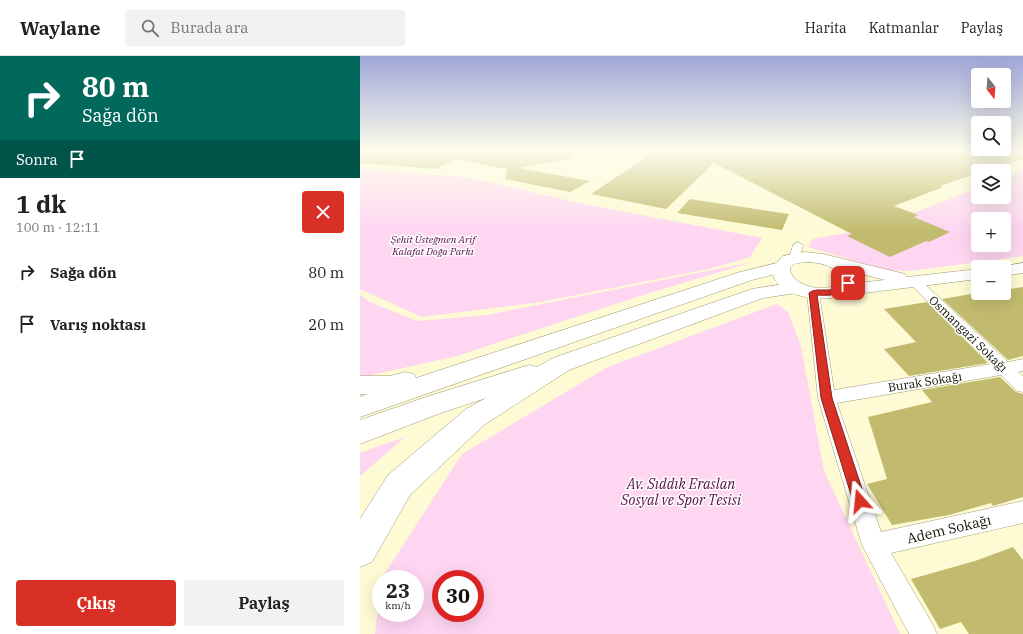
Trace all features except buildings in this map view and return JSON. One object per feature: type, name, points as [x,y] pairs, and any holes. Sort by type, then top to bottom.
[{"type":"main road","points":[[791,257],[781,273],[783,278],[804,291]]},
{"type":"main road","points":[[360,406],[746,276],[791,257],[815,257],[826,259],[884,275],[914,281]]},
{"type":"main road","points":[[826,259],[841,267],[848,278],[848,283],[844,288],[838,291]]},
{"type":"main road","points":[[1011,269],[1023,268]]},
{"type":"main road","points":[[360,432],[429,406],[561,364],[759,293],[804,291],[830,293],[971,275]]},
{"type":"main road","points":[[360,385],[390,384],[465,367],[591,328]]},
{"type":"main road","points":[[360,550],[399,485],[475,417],[561,364]]},
{"type":"street","name":"Osmangazi Sokağı","points":[[914,281],[1023,386]]},
{"type":"street","points":[[804,291],[827,398],[874,545],[924,634]]},
{"type":"street","name":"Burak Sokağı","points":[[827,398],[1023,365]]},
{"type":"street","name":"Adem Sokağı","points":[[874,545],[1023,512]]},
{"type":"green space","name":"Şehit Üsteğmen Arif Kalafat Doğa Parkı","points":[[466,177],[584,204],[762,238],[750,257],[713,268],[541,302],[422,317],[360,289],[360,178]]},
{"type":"green space","points":[[1011,177],[1023,177],[1023,256],[993,260],[971,260],[971,263],[910,271],[886,270],[808,247],[813,239],[874,228],[971,191],[971,204],[1011,204]]},
{"type":"green space","points":[[753,262],[640,296],[457,356],[367,376],[360,375],[360,295],[370,302],[417,321],[487,315]]},
{"type":"green space","name":"Av. Sıddık Eraslan Sosyal ve Spor Tesisi","points":[[777,304],[788,312],[801,346],[824,471],[900,634],[375,634],[376,622],[424,622],[424,570],[387,570],[462,454],[608,367]]},
{"type":"green space","points":[[405,437],[360,476],[360,453]]},
{"type":"route","points":[[848,283],[844,288],[838,291],[822,294],[813,293],[827,398],[860,501]]}]
